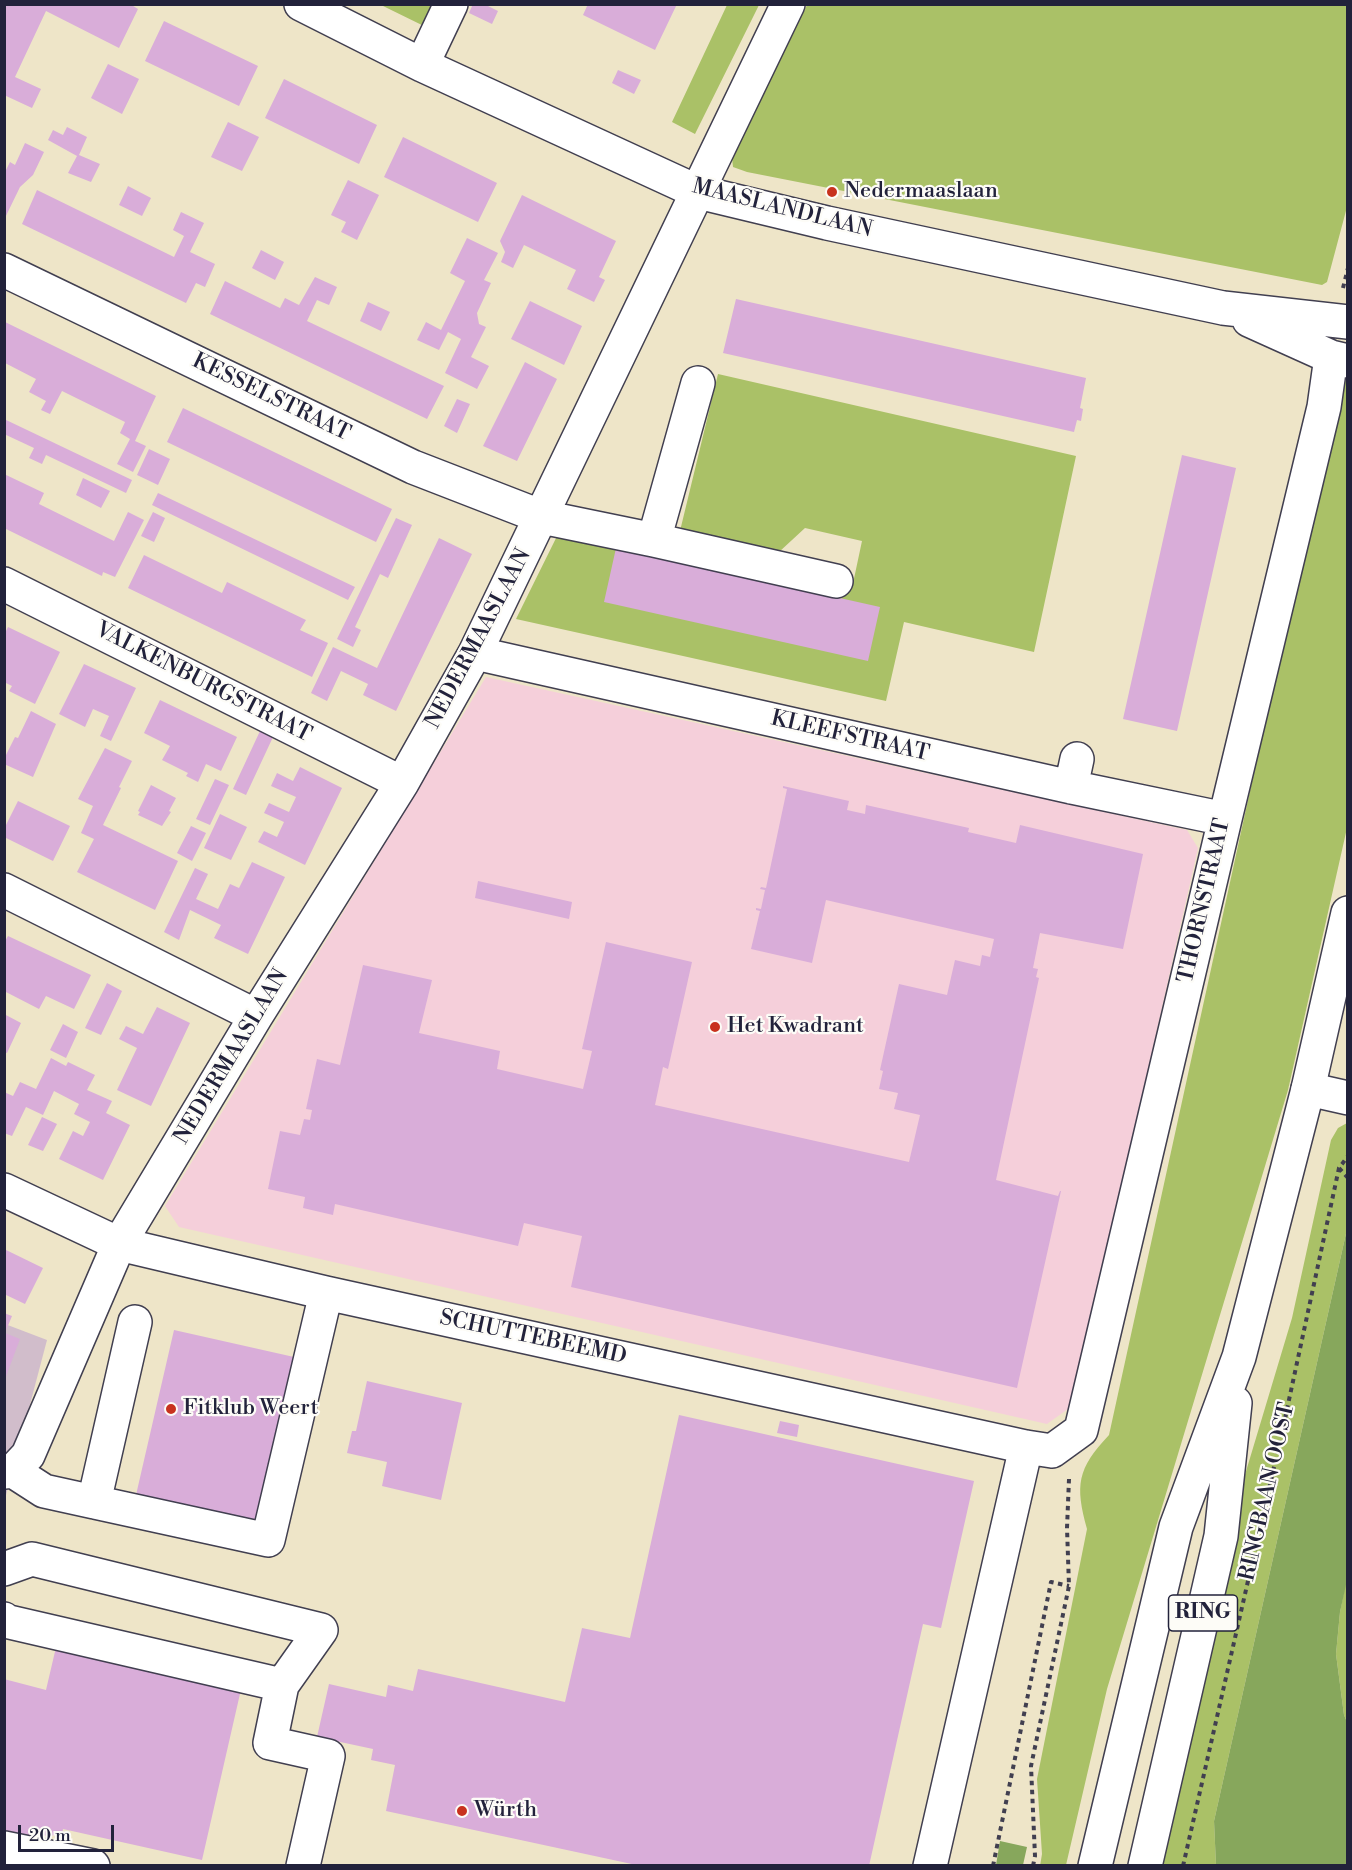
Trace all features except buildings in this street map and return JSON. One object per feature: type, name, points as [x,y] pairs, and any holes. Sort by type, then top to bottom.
[{"type":"street","name":"MAASLANDLAAN","points":[[301,4],[422,65],[698,192],[827,223],[1222,308],[1347,322]]},
{"type":"street","points":[[422,65],[452,4]]},
{"type":"street","name":"NEDERMAASLAAN","points":[[9,1472],[28,1455],[119,1245],[256,1016],[402,783],[475,653],[788,4]]},
{"type":"street","name":"KESSELSTRAAT","points":[[4,270],[414,467],[542,517],[836,580]]},
{"type":"street","name":"MAASLANDLAAN","points":[[1222,308],[1339,359]]},
{"type":"street","name":"THORNSTRAAT","points":[[1070,1440],[1081,1430],[1324,407],[1339,359]]},
{"type":"street","points":[[654,540],[698,383]]},
{"type":"street","name":"VALKENBURGSTRAAT","points":[[4,584],[402,783]]},
{"type":"street","name":"KLEEFSTRAAT","points":[[475,653],[1074,773],[1225,819]]},
{"type":"street","points":[[4,890],[256,1016]]},
{"type":"street","name":"RINGBAAN OOST","points":[[1095,1866],[1176,1527],[1239,1357],[1308,1089],[1347,913]]},
{"type":"street","points":[[1308,1089],[1347,1098]]},
{"type":"street","name":"SCHUTTEBEEMD","points":[[4,1190],[119,1245],[326,1293],[1026,1447],[1052,1451],[1070,1440]]},
{"type":"street","points":[[9,1472],[44,1491],[268,1540],[326,1293]]},
{"type":"street","points":[[94,1502],[135,1322]]},
{"type":"street","name":"RINGBAAN OOST","points":[[1145,1866],[1221,1536],[1239,1357]]},
{"type":"street","points":[[930,1866],[1026,1447]]},
{"type":"street","points":[[4,1569],[32,1560],[321,1630],[282,1685],[270,1743],[328,1756],[303,1866]]},
{"type":"street","points":[[4,1619],[282,1685]]},
{"type":"street","points":[[4,1848],[93,1866]]},
{"type":"path","name":"RINGBAAN OOST","points":[[1184,1866],[1339,1168],[1347,1156]]},
{"type":"path","points":[[1339,1168],[1347,1178]]},
{"type":"path","points":[[1033,1866],[1035,1856],[1031,1766],[1069,1586],[1067,1528],[1070,1440]]},
{"type":"path","points":[[993,1866],[1051,1582],[1069,1586]]},
{"type":"shaded area","name":"Het Kwadrant","points":[[486,677],[1187,830],[1198,848],[1072,1406],[1047,1424],[179,1227],[165,1206]]},
{"type":"shaded area","points":[[5,1324],[47,1340],[5,1499]]},
{"type":"green space","points":[[381,5],[448,5],[432,30]]},
{"type":"green space","points":[[727,5],[759,5],[695,134],[672,122]]},
{"type":"green space","points":[[807,5],[1347,5],[1347,207],[1327,282],[1322,285],[747,172],[733,167],[732,158]]},
{"type":"green space","points":[[718,374],[1076,456],[1034,652],[904,622],[886,701],[516,619],[563,524],[852,588],[862,541],[805,528],[779,552],[680,531]]},
{"type":"green space","points":[[1347,379],[1347,828],[1288,1090],[1107,1689],[1066,1865],[1040,1866],[1042,1854],[1037,1779],[1087,1529],[1081,1501],[1081,1478],[1090,1458],[1109,1435],[1338,389]]},
{"type":"green space","points":[[1347,1123],[1347,1229],[1214,1821],[1216,1865],[1157,1866],[1241,1488],[1292,1318],[1331,1140],[1338,1128]]},
{"type":"green space","points":[[1347,1229],[1348,1576],[1340,1612],[1336,1654],[1344,1715],[1347,1722],[1347,1865],[1216,1865],[1214,1821]]},
{"type":"green space","points":[[1347,1576],[1347,1722],[1344,1715],[1336,1654],[1340,1612]]},
{"type":"green space","points":[[1000,1841],[1027,1847],[1023,1865],[996,1865]]},
{"type":"place","name":"Nedermaaslaan","points":[[832,192]]},
{"type":"place","name":"Het Kwadrant","points":[[715,1027]]},
{"type":"place","name":"Fitklub Weert","points":[[171,1409]]},
{"type":"place","name":"Würth","points":[[462,1811]]}]
